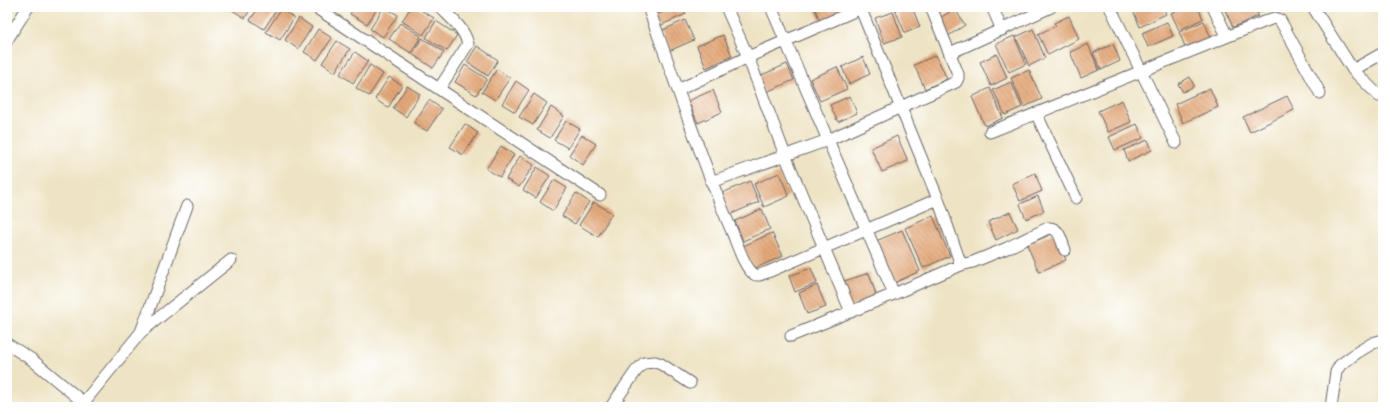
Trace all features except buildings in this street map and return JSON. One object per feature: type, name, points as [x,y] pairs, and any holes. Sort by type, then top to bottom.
[{"type":"street","points":[[7,40],[28,7]]},
{"type":"street","points":[[315,7],[600,195]]},
{"type":"street","points":[[439,89],[468,44],[466,37],[457,24],[440,7]]},
{"type":"street","points":[[648,7],[711,182],[748,268],[754,274],[758,275],[768,272],[938,199]]},
{"type":"street","points":[[726,7],[748,57],[785,155],[851,312]]},
{"type":"street","points":[[771,7],[894,294]]},
{"type":"street","points":[[711,182],[828,140],[956,82],[958,74],[931,7]]},
{"type":"street","points":[[992,7],[1002,30]]},
{"type":"street","points":[[950,53],[1051,7]]},
{"type":"street","points":[[1110,7],[1176,143]]},
{"type":"street","points":[[1214,7],[1227,36]]},
{"type":"street","points":[[1314,7],[1353,70],[1379,96],[1383,96]]},
{"type":"street","points":[[678,90],[748,57],[786,42],[862,8],[900,107],[938,199],[960,265]]},
{"type":"street","points":[[990,132],[1275,18],[1280,20],[1320,93]]},
{"type":"street","points":[[1353,70],[1383,53]]},
{"type":"street","points":[[1036,113],[1076,198]]},
{"type":"street","points":[[141,332],[187,206]]},
{"type":"street","points":[[791,336],[960,265],[973,262],[1007,248],[1048,228],[1057,230],[1065,250]]},
{"type":"street","points":[[7,344],[32,359],[86,405],[141,332],[231,260]]},
{"type":"street","points":[[1331,407],[1336,372],[1340,365],[1358,352],[1383,340]]},
{"type":"street","points":[[611,407],[636,371],[644,363],[655,362],[661,364],[690,382]]}]
